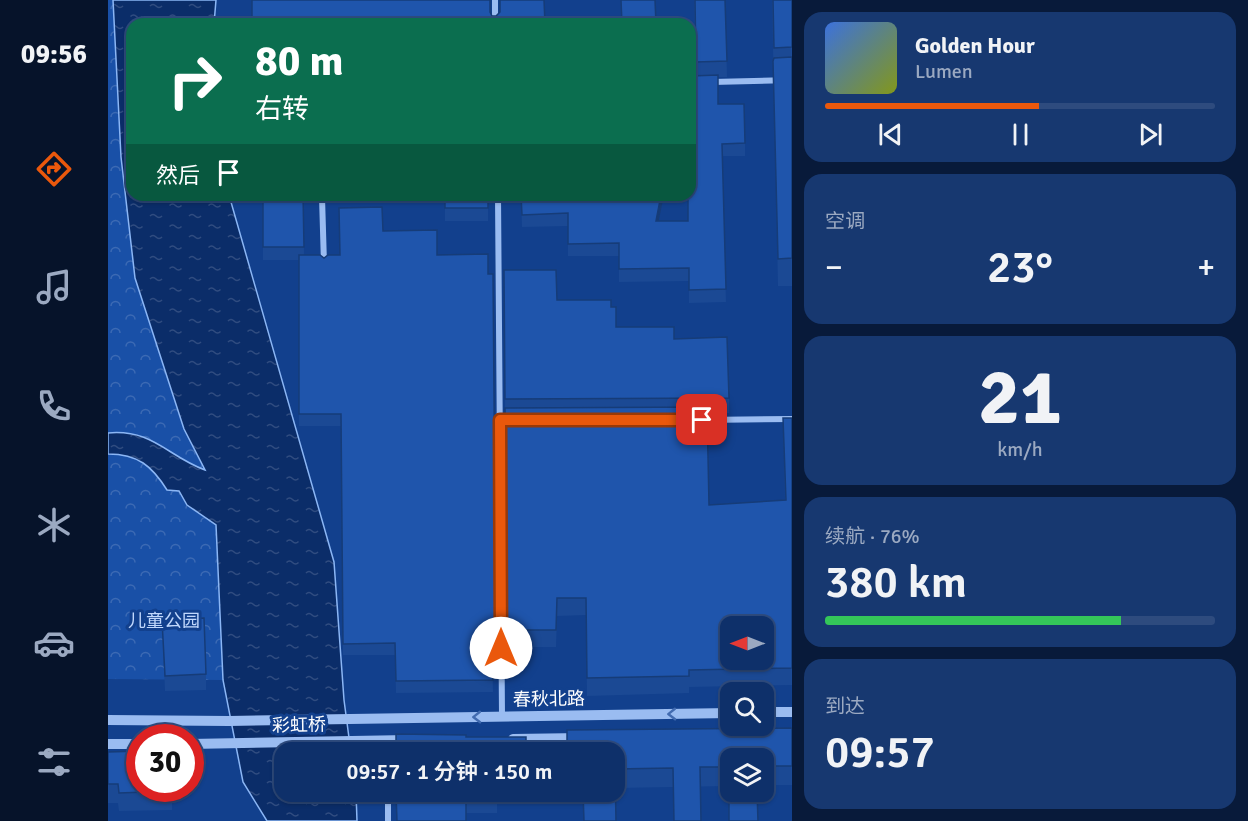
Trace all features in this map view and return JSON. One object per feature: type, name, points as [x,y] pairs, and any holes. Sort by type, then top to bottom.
[{"type":"street","points":[[495,0],[495,18]]},
{"type":"street","points":[[701,82],[792,80]]},
{"type":"street","points":[[322,201],[324,264]]},
{"type":"street","points":[[498,201],[502,716]]},
{"type":"street","points":[[699,420],[792,419]]},
{"type":"street","points":[[500,420],[512,420]]},
{"type":"street","points":[[774,712],[792,712]]},
{"type":"street","name":"春秋北路","points":[[368,719],[720,713]]},
{"type":"street","name":"彩虹桥","points":[[108,720],[368,719]]},
{"type":"street","points":[[497,739],[590,738]]},
{"type":"street","name":"彩虹桥","points":[[204,744],[420,740]]},
{"type":"street","points":[[108,744],[126,744]]},
{"type":"street","points":[[387,802],[388,821]]},
{"type":"green space","points":[[108,0],[113,0],[121,157],[135,278],[184,429],[205,471],[144,437],[119,432],[108,433]]},
{"type":"green space","name":"儿童公园","points":[[108,454],[128,456],[143,463],[156,474],[167,490],[179,491],[187,506],[216,525],[223,680],[108,679]]},
{"type":"water","points":[[113,0],[216,0],[214,18],[126,18],[126,200],[121,157]]},
{"type":"water","points":[[126,201],[231,201],[334,562],[344,700],[350,742],[274,742],[274,802],[356,802],[357,821],[267,821],[243,782],[223,680],[216,525],[187,505],[179,491],[167,490],[156,474],[143,463],[128,456],[108,454],[108,433],[137,435],[205,470],[184,429],[135,278]]},
{"type":"building","points":[[252,0],[490,0],[490,12],[492,16],[496,16],[500,12],[500,0],[544,0],[545,18],[252,18]]},
{"type":"building","points":[[621,0],[655,0],[656,18],[622,18]]},
{"type":"building","points":[[695,0],[725,0],[727,61],[696,62]]},
{"type":"building","points":[[773,0],[792,0],[792,47],[774,48]]},
{"type":"building","points":[[792,57],[792,258],[778,259],[773,61],[774,58]]},
{"type":"building","points":[[718,75],[718,104],[744,104],[745,143],[722,144],[726,289],[689,290],[689,268],[619,269],[619,243],[568,244],[568,213],[522,215],[521,201],[660,201],[656,221],[688,221],[688,201],[696,201],[696,76]]},
{"type":"building","points":[[263,201],[303,201],[304,247],[263,247]]},
{"type":"building","points":[[445,201],[488,201],[488,208],[445,208]]},
{"type":"building","points":[[382,207],[383,231],[437,230],[437,255],[488,254],[488,274],[493,274],[496,636],[492,636],[493,680],[396,681],[395,643],[343,644],[341,414],[299,414],[299,255],[320,255],[324,258],[328,255],[340,255],[339,208]]},
{"type":"building","points":[[504,270],[556,270],[557,300],[611,300],[611,307],[616,307],[616,327],[674,327],[674,339],[727,337],[729,398],[505,399]]},
{"type":"building","points":[[707,407],[709,505],[786,500],[783,418],[792,418],[792,668],[774,668],[774,616],[720,616],[720,669],[689,670],[689,676],[587,678],[586,598],[557,598],[556,630],[507,630],[505,408]]},
{"type":"building","points":[[204,618],[206,674],[165,676],[162,620]]},
{"type":"building","points":[[774,728],[792,728],[792,766],[774,766],[774,748],[720,748],[720,767],[700,767],[701,821],[674,821],[673,768],[625,769],[625,742],[567,742],[567,730],[720,729],[720,736],[774,736]]},
{"type":"building","points":[[396,734],[526,737],[526,742],[396,742]]},
{"type":"building","points":[[126,751],[126,793],[119,793],[118,784],[108,784],[108,752]]},
{"type":"building","points":[[396,802],[466,802],[466,821],[397,821]]},
{"type":"building","points":[[583,802],[616,802],[616,821],[584,821]]},
{"type":"building","points":[[729,802],[757,802],[758,821],[729,821]]},
{"type":"route","points":[[501,648],[500,420],[702,420]]}]
